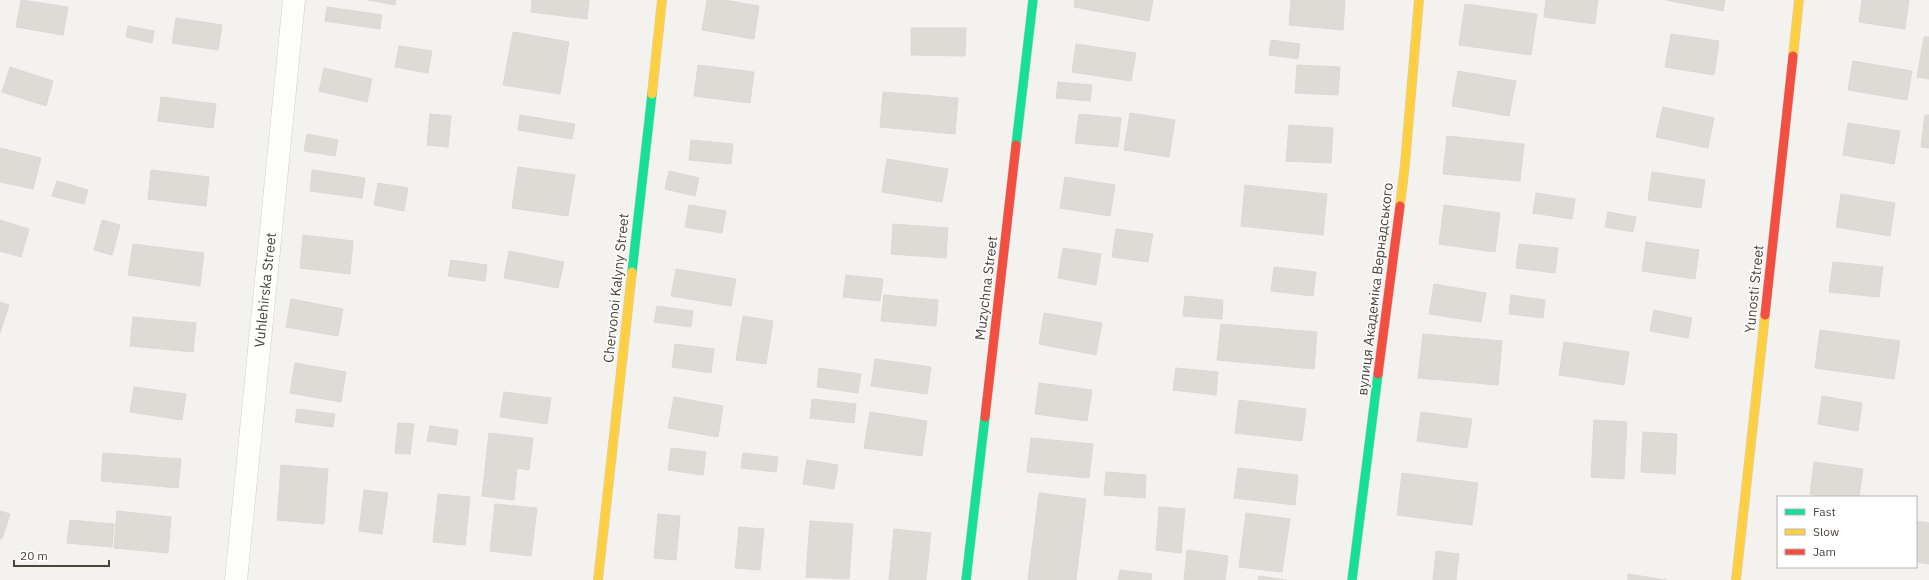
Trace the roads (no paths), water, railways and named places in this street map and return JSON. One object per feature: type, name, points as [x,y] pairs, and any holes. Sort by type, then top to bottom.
[{"type":"street","name":"Vuhlehirska Street","points":[[236,580],[294,0]]},
{"type":"street","name":"Chervonoi Kalyny Street","points":[[598,580],[662,0]]},
{"type":"street","name":"Muzychna Street","points":[[966,580],[1033,0]]},
{"type":"street","name":"вулиця Академіка Вернадського","points":[[1352,580],[1405,164],[1419,0]]},
{"type":"street","name":"Yunosti Street","points":[[1736,580],[1799,0]]}]
